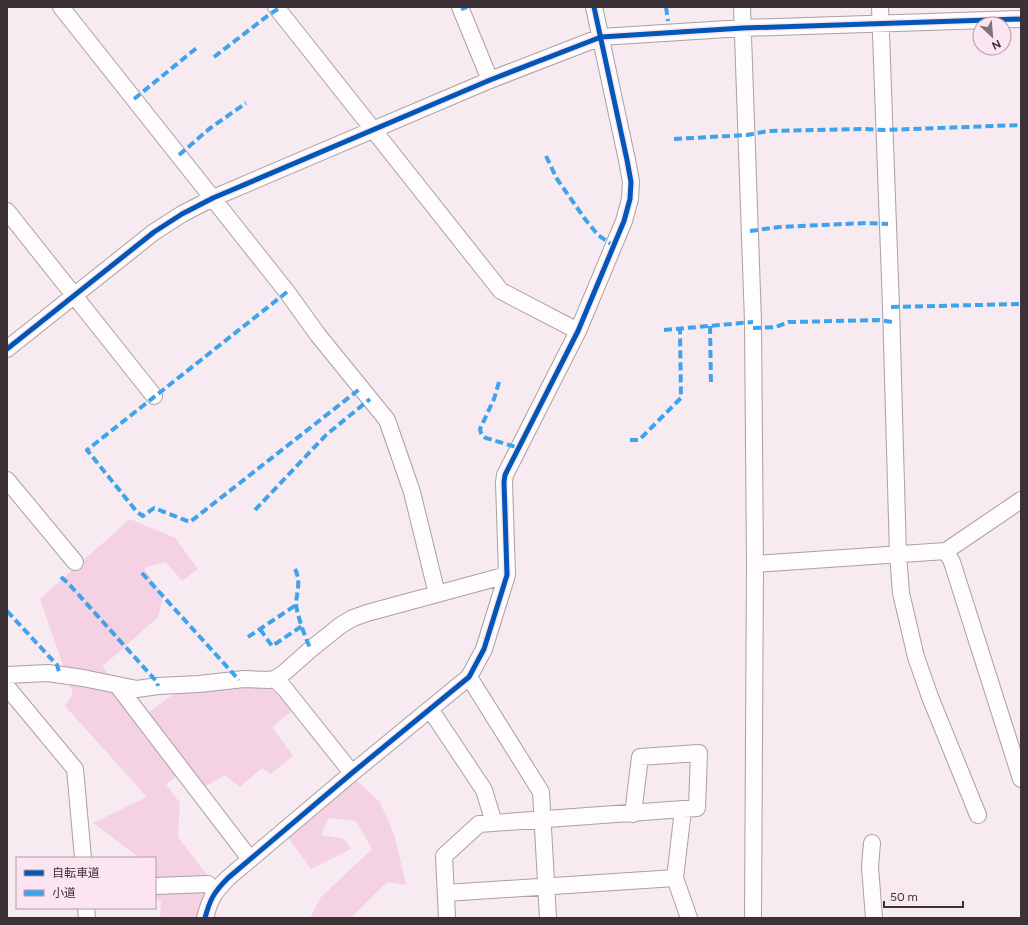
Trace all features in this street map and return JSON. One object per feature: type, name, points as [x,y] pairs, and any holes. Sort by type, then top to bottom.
[{"type":"street","points":[[61,7],[287,292],[318,335],[387,420],[412,492],[437,594]]},
{"type":"street","points":[[276,7],[501,290],[578,330]]},
{"type":"street","points":[[460,7],[490,80]]},
{"type":"street","points":[[205,918],[215,891],[250,859],[352,772],[469,677],[484,649],[507,575],[505,475],[578,330],[624,221],[630,199],[631,182],[594,7]]},
{"type":"street","points":[[742,7],[753,322],[755,564],[753,918]]},
{"type":"street","points":[[880,7],[898,555],[901,593],[916,657],[930,697],[978,815]]},
{"type":"street","points":[[7,349],[154,232],[182,214],[213,198],[490,80],[601,37],[743,28],[1021,19]]},
{"type":"street","points":[[7,211],[154,396]]},
{"type":"street","points":[[7,480],[75,562]]},
{"type":"street","points":[[755,564],[946,551],[1021,500]]},
{"type":"street","points":[[946,551],[952,562],[1021,779]]},
{"type":"street","points":[[7,675],[48,673],[83,678],[137,689],[244,679],[268,680],[285,672],[311,649],[353,618],[507,575]]},
{"type":"street","points":[[469,677],[541,792],[548,918]]},
{"type":"street","points":[[274,678],[352,772]]},
{"type":"street","points":[[117,685],[250,859]]},
{"type":"street","points":[[7,687],[75,769],[83,857]]},
{"type":"street","points":[[430,709],[484,790],[494,823]]},
{"type":"street","points":[[447,918],[444,856],[479,824],[633,814],[697,808],[700,753],[640,757],[633,814]]},
{"type":"street","points":[[683,810],[675,878],[689,918]]},
{"type":"street","points":[[872,843],[870,867],[874,918]]},
{"type":"street","points":[[446,893],[546,885],[675,878]]},
{"type":"street","points":[[156,886],[208,884],[215,891]]},
{"type":"shaded area","points":[[130,519],[175,538],[198,569],[182,581],[166,562],[144,568],[163,596],[158,617],[103,666],[137,721],[175,693],[241,686],[272,689],[293,710],[272,727],[293,756],[271,774],[262,768],[240,787],[225,775],[204,787],[187,768],[166,784],[180,803],[178,837],[210,879],[197,918],[160,918],[161,901],[156,898],[156,857],[139,857],[93,823],[147,797],[65,706],[73,694],[40,599]]},
{"type":"shaded area","points":[[356,780],[380,802],[395,837],[406,885],[387,882],[351,918],[310,918],[321,897],[372,849],[356,821],[329,818],[321,835],[344,839],[351,849],[311,869],[287,836]]},
{"type":"marked path","points":[[461,9],[467,7]]},
{"type":"marked path","points":[[666,7],[668,21]]},
{"type":"marked path","points":[[214,57],[278,9]]},
{"type":"marked path","points":[[134,99],[199,46]]},
{"type":"marked path","points":[[179,155],[209,129],[246,103]]},
{"type":"marked path","points":[[674,139],[747,135],[768,131],[885,130],[1021,125]]},
{"type":"marked path","points":[[546,156],[557,179],[585,219],[598,235],[614,246]]},
{"type":"marked path","points":[[750,231],[779,227],[866,223],[888,224]]},
{"type":"marked path","points":[[287,292],[87,450],[137,512],[143,516],[154,508],[190,522],[361,388]]},
{"type":"marked path","points":[[891,307],[1021,304]]},
{"type":"marked path","points":[[753,328],[776,327],[788,322],[878,320],[892,322]]},
{"type":"marked path","points":[[664,330],[753,322]]},
{"type":"marked path","points":[[710,326],[711,384]]},
{"type":"marked path","points":[[630,440],[639,440],[681,398],[680,329]]},
{"type":"marked path","points":[[499,382],[494,399],[480,429],[483,436],[486,438],[519,448]]},
{"type":"marked path","points":[[255,510],[326,435],[370,399]]},
{"type":"marked path","points":[[295,569],[298,577],[296,607],[311,649]]},
{"type":"marked path","points":[[142,573],[239,680]]},
{"type":"marked path","points":[[61,577],[157,682],[158,686]]},
{"type":"marked path","points":[[248,637],[296,605]]},
{"type":"marked path","points":[[7,611],[57,665],[60,675]]},
{"type":"marked path","points":[[260,629],[272,646],[302,626]]},
{"type":"cycle path","points":[[205,918],[213,896],[228,878],[352,773],[469,677],[484,649],[507,575],[505,475],[578,331],[624,221],[630,199],[631,182],[627,160],[594,7]]},
{"type":"cycle path","points":[[7,349],[154,232],[182,214],[213,198],[490,80],[601,37],[743,28],[1021,19]]}]
